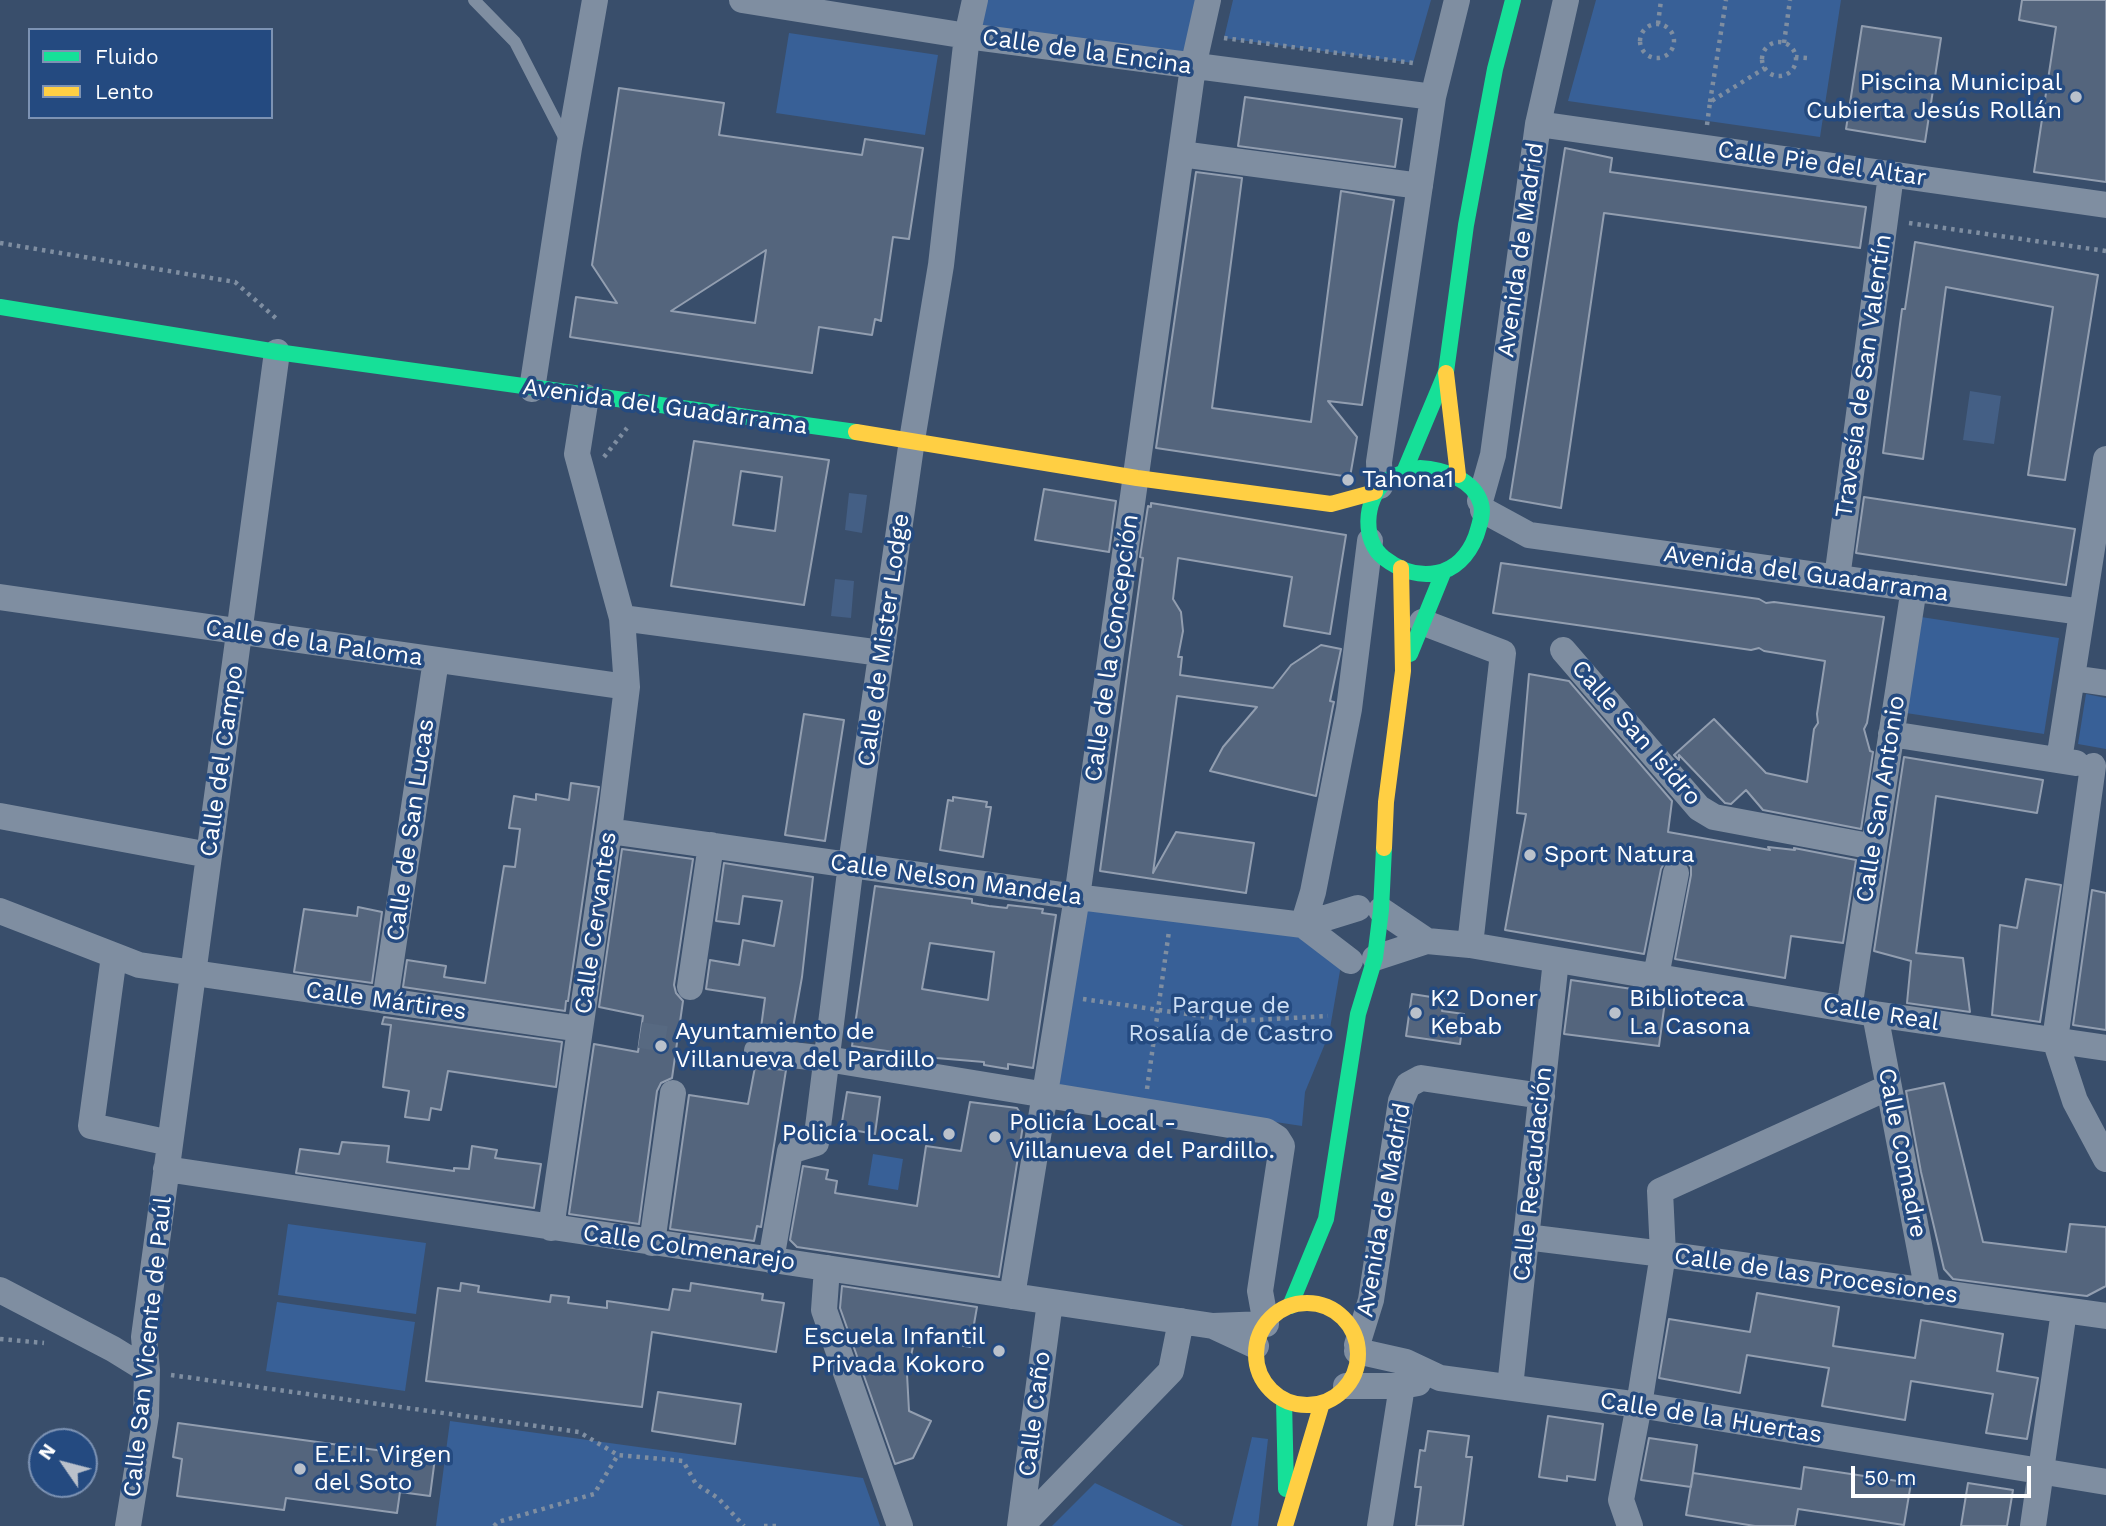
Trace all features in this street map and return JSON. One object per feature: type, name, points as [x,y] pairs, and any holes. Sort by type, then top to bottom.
[{"type":"main road","points":[[1404,472],[1446,372],[1469,212],[1495,69],[1513,0]]},
{"type":"main road","name":"Avenida del Guadarrama","points":[[0,307],[277,352],[586,397],[912,440],[1137,478],[1331,504],[1378,489]]},
{"type":"main road","points":[[1446,372],[1458,475],[1481,506],[1472,548],[1464,558],[1443,573],[1422,573],[1401,568],[1380,554],[1369,537],[1369,518],[1378,489],[1391,477],[1420,468],[1440,469],[1458,475]]},
{"type":"main road","name":"Avenida de Madrid","points":[[1328,1254],[1326,1219],[1358,1014],[1359,956],[1364,908],[1386,802],[1403,671],[1401,568]]},
{"type":"main road","name":"Avenida de Madrid","points":[[1403,671],[1443,573]]},
{"type":"main road","name":"Avenida de Madrid","points":[[1368,868],[1386,802]]},
{"type":"main road","name":"Avenida de Madrid","points":[[1358,1014],[1359,956]]},
{"type":"main road","name":"Avenida de Madrid","points":[[1290,1306],[1326,1219]]},
{"type":"main road","name":"Avenida de Madrid","points":[[1332,1289],[1338,1314]]},
{"type":"main road","points":[[1314,1304],[1338,1314],[1346,1322],[1357,1348],[1356,1364],[1346,1386],[1322,1403],[1309,1405],[1284,1400],[1271,1390],[1261,1378],[1256,1362],[1261,1335],[1276,1313],[1290,1306],[1314,1304]]},
{"type":"main road","points":[[1284,1400],[1286,1520]]},
{"type":"main road","points":[[1286,1520],[1322,1403]]},
{"type":"street","points":[[531,389],[595,0]]},
{"type":"street","name":"Calle de la Encina","points":[[742,0],[967,36],[1433,97]]},
{"type":"street","name":"Calle de Mister Lodge","points":[[771,1260],[790,1151],[816,1143],[851,864],[912,440],[941,265],[967,36],[975,0]]},
{"type":"street","name":"Calle de la Concepción","points":[[1012,1296],[1077,897],[1193,67],[1208,0]]},
{"type":"street","points":[[1378,489],[1379,462],[1433,97],[1457,0]]},
{"type":"street","name":"Avenida de Madrid","points":[[1481,506],[1493,455],[1538,124],[1566,0]]},
{"type":"street","name":"Calle Pie del Altar","points":[[1538,124],[2106,205]]},
{"type":"street","points":[[1181,153],[1420,186]]},
{"type":"street","name":"Travesía de San Valentín","points":[[1837,578],[1891,175]]},
{"type":"street","name":"Calle del Campo","points":[[168,1156],[277,352]]},
{"type":"street","name":"Calle Cervantes","points":[[551,1228],[609,831],[627,687],[622,618],[577,454],[586,397]]},
{"type":"street","points":[[2059,760],[2106,459]]},
{"type":"street","name":"Avenida del Guadarrama","points":[[1331,504],[1369,537]]},
{"type":"street","name":"Avenida del Guadarrama","points":[[1481,506],[1529,535]]},
{"type":"street","name":"Avenida del Guadarrama","points":[[1472,548],[1529,535],[2082,612]]},
{"type":"street","points":[[1303,925],[1313,892],[1349,709],[1369,537]]},
{"type":"street","name":"Calle San Antonio","points":[[1849,1009],[1914,588]]},
{"type":"street","name":"Calle de la Paloma","points":[[0,597],[627,687]]},
{"type":"street","points":[[622,618],[881,653]]},
{"type":"street","points":[[1422,622],[1503,653],[1470,945]]},
{"type":"street","name":"Calle San Isidro","points":[[1563,650],[1699,808],[1714,817],[1874,847]]},
{"type":"street","name":"Calle de San Lucas","points":[[386,1001],[436,660]]},
{"type":"street","points":[[2073,678],[2106,683]]},
{"type":"street","points":[[1891,734],[2100,767],[2056,1040],[2075,1101],[2106,1160]]},
{"type":"street","points":[[0,816],[209,855]]},
{"type":"street","name":"Calle Nelson Mandela","points":[[609,831],[1077,897],[1303,925]]},
{"type":"street","points":[[690,987],[712,845]]},
{"type":"street","points":[[1656,976],[1676,873]]},
{"type":"street","points":[[1303,925],[1364,908]]},
{"type":"street","name":"Calle Real","points":[[1364,908],[1427,941]]},
{"type":"street","name":"Calle Mártires","points":[[0,911],[139,965],[580,1029]]},
{"type":"street","points":[[1303,925],[1359,956]]},
{"type":"street","name":"Calle Real","points":[[1359,956],[1427,941],[1470,945],[1875,1014],[2106,1048]]},
{"type":"street","name":"Calle Colmenarejo","points":[[114,956],[91,1126],[168,1156],[551,1228],[1261,1335]]},
{"type":"street","name":"Calle Recaudación","points":[[1510,1387],[1556,960]]},
{"type":"street","name":"Calle Comadre","points":[[1875,1014],[1928,1292]]},
{"type":"street","points":[[757,1051],[827,1059],[1266,1131],[1277,1138],[1282,1146],[1282,1157],[1260,1291],[1261,1335]]},
{"type":"street","name":"Avenida de Madrid","points":[[1357,1348],[1371,1300],[1401,1101],[1408,1085],[1421,1078],[1542,1096]]},
{"type":"street","points":[[1630,1526],[1621,1500],[1663,1254],[1660,1191],[1889,1087]]},
{"type":"street","points":[[652,1242],[673,1093]]},
{"type":"street","name":"Calle San Vicente de Paúl","points":[[128,1526],[146,1415],[157,1372],[144,1337],[168,1156]]},
{"type":"street","name":"Calle de las Procesiones","points":[[1526,1237],[2106,1316]]},
{"type":"street","points":[[827,1269],[824,1310],[900,1526]]},
{"type":"street","points":[[0,1290],[157,1372]]},
{"type":"street","name":"Calle Caño","points":[[1021,1526],[1050,1302]]},
{"type":"street","points":[[2034,1526],[2064,1311]]},
{"type":"street","points":[[1021,1526],[1171,1371],[1181,1321]]},
{"type":"street","name":"Calle de la Huertas","points":[[1357,1348],[1406,1362],[1440,1377],[1639,1405],[2106,1482]]},
{"type":"street","name":"Calle de la Huertas","points":[[1346,1386],[1402,1386],[1440,1377]]},
{"type":"street","points":[[1380,1526],[1402,1386]]},
{"type":"lane","points":[[474,0],[515,42],[569,148]]},
{"type":"path","points":[[1658,24],[1661,0]]},
{"type":"path","points":[[1704,147],[1726,0]]},
{"type":"path","points":[[1784,43],[1790,0]]},
{"type":"path","points":[[1658,24],[1671,31],[1674,42],[1665,55],[1655,58],[1643,50],[1640,38],[1646,28],[1658,24]]},
{"type":"path","points":[[1226,28],[1224,38],[1413,63],[1415,57]]},
{"type":"path","points":[[1773,43],[1784,43],[1793,49],[1796,57],[1795,65],[1787,74],[1777,76],[1765,68],[1762,61],[1764,51],[1773,43]]},
{"type":"path","points":[[1796,57],[1808,58]]},
{"type":"path","points":[[1710,102],[1765,68]]},
{"type":"path","points":[[1897,221],[2106,251]]},
{"type":"path","points":[[0,243],[235,282],[283,325]]},
{"type":"path","points":[[601,461],[628,426],[633,403]]},
{"type":"path","points":[[1143,1111],[1172,909]]},
{"type":"path","points":[[1061,996],[1235,1021],[1358,1014]]},
{"type":"path","points":[[157,1372],[579,1432],[618,1455],[683,1461],[696,1484],[718,1498],[744,1526]]},
{"type":"path","points":[[494,1526],[498,1522],[594,1494],[618,1455]]},
{"type":"path","points":[[764,1526],[780,1526]]},
{"type":"green space","points":[[975,0],[1208,0],[1193,67],[967,36]]},
{"type":"green space","points":[[1233,0],[1431,0],[1413,63],[1224,38]]},
{"type":"green space","points":[[1596,0],[1841,0],[1820,137],[1568,101]]},
{"type":"green space","points":[[789,33],[938,55],[925,135],[776,113]]},
{"type":"green space","points":[[1921,617],[2059,638],[2044,734],[1906,713]]},
{"type":"green space","points":[[2086,694],[2106,698],[2106,749],[2078,744]]},
{"type":"green space","name":"Parque de Rosalía de Castro","points":[[1083,906],[1296,932],[1341,965],[1329,1034],[1305,1092],[1302,1126],[1056,1089]]},
{"type":"green space","points":[[873,1154],[903,1159],[898,1190],[868,1185]]},
{"type":"green space","points":[[288,1224],[426,1243],[416,1314],[278,1295]]},
{"type":"green space","points":[[277,1302],[415,1322],[405,1391],[266,1371]]},
{"type":"green space","points":[[450,1421],[863,1478],[880,1526],[436,1526]]},
{"type":"green space","points":[[1252,1437],[1268,1439],[1258,1526],[1231,1526]]},
{"type":"green space","points":[[1095,1483],[1184,1526],[1052,1526]]},
{"type":"shaded area","points":[[1970,391],[2001,396],[1994,444],[1963,440]]},
{"type":"shaded area","points":[[849,493],[867,495],[862,533],[845,530]]},
{"type":"shaded area","points":[[835,579],[854,581],[851,618],[831,616]]},
{"type":"building","name":"Piscina Municipal Cubierta Jesús Rollán","points":[[2022,0],[2106,0],[2106,182],[2034,172],[2056,27],[2019,20]]},
{"type":"building","points":[[1862,26],[1941,38],[1925,142],[1846,129]]},
{"type":"building","points":[[619,88],[724,103],[719,135],[862,155],[865,139],[923,148],[909,239],[893,237],[881,321],[875,319],[872,335],[819,327],[812,373],[570,337],[576,297],[617,303],[592,265]],"holes":[[[766,250],[755,323],[671,311]]]},
{"type":"building","points":[[1245,97],[1402,119],[1395,167],[1238,146]]},
{"type":"building","points":[[1565,148],[1612,158],[1610,172],[1866,207],[1860,248],[1604,213],[1561,508],[1510,499]]},
{"type":"building","points":[[1196,172],[1242,178],[1212,408],[1311,422],[1341,191],[1394,200],[1362,405],[1328,401],[1357,437],[1350,477],[1156,448]]},
{"type":"building","points":[[1915,242],[2098,275],[2065,480],[2028,475],[2053,307],[1946,287],[1923,459],[1883,453],[1902,309],[1905,309]]},
{"type":"building","points":[[694,441],[829,460],[804,605],[671,586]],"holes":[[[741,471],[782,477],[775,531],[733,525]]]},
{"type":"building","points":[[1044,489],[1116,501],[1109,552],[1035,540]]},
{"type":"building","points":[[1864,497],[2075,529],[2066,585],[1856,553]]},
{"type":"building","points":[[1151,503],[1346,535],[1330,634],[1284,626],[1292,577],[1178,558],[1173,599],[1181,612],[1183,631],[1178,657],[1182,657],[1180,675],[1273,688],[1291,665],[1321,645],[1341,649],[1330,701],[1334,702],[1316,796],[1210,771],[1223,747],[1257,707],[1177,696],[1153,873],[1176,832],[1254,843],[1246,893],[1100,871],[1143,558],[1140,557],[1148,506],[1151,507]]},
{"type":"building","points":[[1501,563],[1759,599],[1766,603],[1884,617],[1864,729],[1870,751],[1873,752],[1861,829],[1763,810],[1746,790],[1731,804],[1725,803],[1679,755],[1679,760],[1674,755],[1714,719],[1766,773],[1807,782],[1814,729],[1818,723],[1825,661],[1759,648],[1751,650],[1493,613]]},
{"type":"building","points":[[1529,674],[1569,681],[1672,801],[1668,832],[1770,850],[1768,847],[1795,850],[1794,848],[1856,860],[1843,943],[1791,936],[1785,978],[1675,959],[1691,875],[1691,867],[1678,858],[1670,858],[1661,869],[1644,954],[1505,930],[1526,814],[1517,813]]},
{"type":"building","points":[[804,714],[844,720],[825,841],[785,835]]},
{"type":"building","points":[[1904,757],[2043,780],[2037,813],[1936,796],[1916,953],[1963,958],[1970,1012],[1907,1003],[1911,961],[1874,951]]},
{"type":"building","points":[[571,783],[599,787],[565,1011],[403,987],[407,960],[446,966],[444,977],[485,983],[504,866],[515,867],[520,829],[509,828],[514,796],[536,800],[536,794],[569,800]]},
{"type":"building","points":[[953,797],[987,802],[986,807],[991,807],[983,857],[940,850],[948,800],[953,801]]},
{"type":"building","points":[[622,849],[693,859],[674,985],[676,993],[683,1001],[672,1078],[661,1083],[657,1091],[639,1224],[569,1214],[594,1044],[638,1052],[643,1016],[599,1007]]},
{"type":"building","points":[[724,863],[813,877],[802,977],[791,1039],[760,1035],[765,998],[706,989],[710,960],[739,965],[743,940],[774,946],[782,901],[743,896],[739,924],[716,921]]},
{"type":"building","points":[[2026,879],[2061,885],[2040,1022],[1992,1015],[2000,925],[2017,928]]},
{"type":"building","points":[[875,886],[972,899],[972,903],[989,906],[1043,909],[1042,913],[1056,915],[1033,1068],[1008,1064],[1008,1069],[984,1065],[984,1062],[852,1046]],"holes":[[[930,943],[994,952],[988,1000],[922,989]]]},
{"type":"building","points":[[2092,890],[2106,893],[2106,1030],[2073,1025]]},
{"type":"building","points":[[358,907],[382,912],[372,983],[294,972],[304,909],[357,916]]},
{"type":"building","name":"Biblioteca La Casona","points":[[1571,980],[1666,994],[1659,1046],[1564,1034]]},
{"type":"building","points":[[1412,994],[1444,999],[1442,1011],[1464,1014],[1460,1044],[1406,1036]]},
{"type":"building","points":[[384,1017],[562,1042],[556,1087],[448,1071],[441,1110],[431,1108],[429,1120],[405,1117],[409,1091],[383,1087],[391,1025],[382,1024]]},
{"type":"building","points":[[755,1067],[786,1070],[761,1227],[757,1226],[754,1241],[670,1229],[689,1095],[748,1104]]},
{"type":"building","points":[[1944,1083],[1983,1242],[2066,1252],[2070,1224],[2106,1227],[2106,1286],[2087,1296],[1953,1279],[1944,1269],[1921,1172],[1906,1091]]},
{"type":"building","points":[[847,1092],[880,1097],[875,1134],[841,1128]]},
{"type":"building","points":[[970,1102],[1017,1108],[1024,1119],[999,1277],[797,1247],[790,1240],[803,1166],[828,1170],[826,1179],[837,1181],[835,1193],[917,1206],[926,1146],[961,1151]]},
{"type":"building","points":[[342,1142],[389,1146],[387,1162],[454,1171],[454,1168],[469,1169],[472,1146],[497,1150],[495,1158],[541,1164],[534,1208],[296,1173],[300,1149],[339,1154]]},
{"type":"building","points":[[461,1283],[479,1286],[478,1292],[550,1302],[551,1295],[569,1297],[568,1303],[607,1308],[607,1301],[669,1310],[673,1289],[690,1291],[691,1283],[763,1294],[762,1300],[784,1303],[776,1352],[652,1332],[642,1407],[426,1381],[438,1288],[460,1291]]},
{"type":"building","points":[[842,1286],[977,1307],[970,1347],[915,1337],[911,1356],[906,1355],[909,1411],[931,1421],[913,1458],[895,1464],[840,1308]]},
{"type":"building","points":[[1757,1293],[1839,1307],[1833,1346],[1915,1358],[1921,1320],[2003,1334],[1997,1371],[2038,1378],[2027,1439],[1986,1433],[1993,1394],[1911,1381],[1905,1420],[1822,1406],[1829,1368],[1747,1355],[1740,1393],[1659,1378],[1669,1319],[1750,1332]]},
{"type":"building","points":[[658,1392],[741,1404],[735,1444],[652,1431]]},
{"type":"building","points":[[1548,1416],[1603,1424],[1595,1480],[1567,1476],[1567,1481],[1539,1477]]},
{"type":"building","points":[[178,1423],[435,1458],[430,1496],[400,1492],[397,1513],[286,1498],[284,1510],[177,1496],[182,1459],[173,1457]]},
{"type":"building","points":[[1428,1431],[1469,1436],[1466,1457],[1472,1457],[1463,1526],[1416,1526],[1421,1487],[1415,1487],[1420,1450],[1425,1451]]},
{"type":"building","points":[[1649,1438],[1697,1445],[1691,1487],[1641,1480]]},
{"type":"building","points":[[1804,1467],[1911,1483],[1904,1525],[1798,1509],[1795,1526],[1755,1526],[1686,1515],[1693,1473],[1801,1489]]},
{"type":"building","points":[[1968,1483],[2013,1490],[2007,1526],[1961,1526]]},
{"type":"tunnel","points":[[640,1035],[677,1041]]},
{"type":"traffic: fast","points":[[1404,472],[1446,372],[1466,225],[1495,69],[1513,0]]},
{"type":"traffic: fast","points":[[0,307],[277,352],[856,432]]},
{"type":"traffic: fast","points":[[1420,468],[1447,473],[1464,482],[1477,495],[1482,508],[1476,536],[1469,550],[1449,569],[1437,573],[1424,574],[1397,567],[1377,551],[1369,531],[1370,509],[1378,490],[1393,477],[1420,468]]},
{"type":"traffic: fast","points":[[1410,654],[1443,573]]},
{"type":"traffic: fast","points":[[1290,1306],[1326,1219],[1358,1014],[1375,958],[1384,848]]},
{"type":"traffic: fast","points":[[1284,1400],[1286,1489]]},
{"type":"traffic: slow","points":[[1446,373],[1458,475]]},
{"type":"traffic: slow","points":[[856,432],[1137,478],[1331,504],[1375,492]]},
{"type":"traffic: slow","points":[[1384,848],[1386,802],[1403,671],[1401,568]]},
{"type":"traffic: slow","points":[[1307,1303],[1326,1307],[1343,1318],[1354,1335],[1358,1354],[1354,1373],[1343,1390],[1326,1401],[1307,1405],[1288,1401],[1271,1390],[1260,1373],[1256,1354],[1260,1335],[1271,1318],[1288,1307],[1307,1303]]},
{"type":"traffic: slow","points":[[1285,1526],[1322,1403]]},
{"type":"place","name":"Piscina Municipal Cubierta Jesús Rollán","points":[[2076,97]]},
{"type":"place","name":"Tahona1","points":[[1348,480]]},
{"type":"place","name":"Sport Natura","points":[[1530,855]]},
{"type":"place","name":"K2 Doner Kebab","points":[[1416,1013]]},
{"type":"place","name":"Biblioteca La Casona","points":[[1615,1013]]},
{"type":"place","name":"Ayuntamiento de Villanueva del Pardillo","points":[[661,1046]]},
{"type":"place","name":"Policía Local.","points":[[949,1134]]},
{"type":"place","name":"Policía Local - Villanueva del Pardillo.","points":[[995,1137]]},
{"type":"place","name":"Escuela Infantil Privada Kokoro","points":[[999,1351]]},
{"type":"place","name":"E.E.I. Virgen del Soto","points":[[300,1469]]}]
